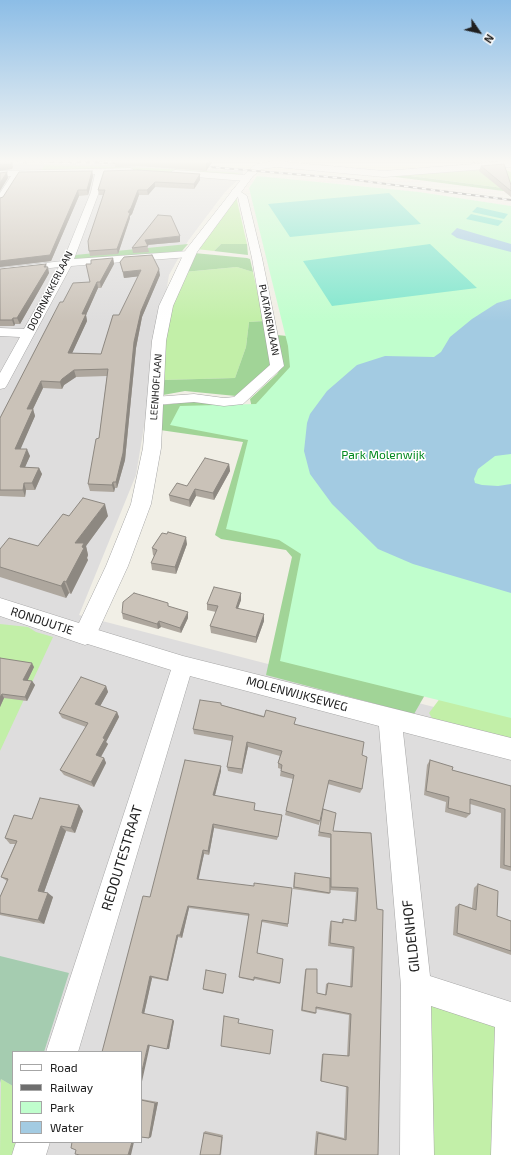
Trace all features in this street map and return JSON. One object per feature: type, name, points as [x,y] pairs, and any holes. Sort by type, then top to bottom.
[{"type":"street","name":"DOORNAKKERLAAN","points":[[0,385],[67,263],[86,215]]},
{"type":"street","name":"LEENHOFLAAN","points":[[85,635],[117,566],[141,504],[152,448],[159,341],[166,306],[189,254],[218,215]]},
{"type":"street","name":"PLATANENLAAN","points":[[154,401],[194,398],[224,402],[238,401],[277,366],[257,258],[247,215]]},
{"type":"street","points":[[0,271],[67,263],[189,254]]},
{"type":"street","points":[[0,332],[28,333]]},
{"type":"street","name":"RONDUUTJE","points":[[0,607],[85,635]]},
{"type":"street","name":"MOLENWIJKSEWEG","points":[[85,635],[183,665],[511,749]]},
{"type":"street","name":"REDOUTESTRAAT","points":[[62,1051],[183,665]]},
{"type":"street","name":"GILDENHOF","points":[[390,719],[416,986],[417,1155]]},
{"type":"street","points":[[416,986],[510,1017],[508,1155]]},
{"type":"street","points":[[29,1155],[34,1143]]},
{"type":"shaded area","points":[[0,215],[208,215],[188,241],[169,275],[136,475],[79,615],[511,727],[511,1155],[0,1155]]},
{"type":"green space","points":[[222,215],[240,215],[247,244],[221,244],[214,251],[196,249]]},
{"type":"green space","name":"Park Molenwijk","points":[[256,215],[511,215],[511,718],[280,661],[301,554],[279,540],[226,529],[248,440],[170,425],[180,406],[256,404],[290,367],[288,346]]},
{"type":"green space","points":[[275,215],[412,215],[421,224],[290,237]]},
{"type":"green space","points":[[470,215],[475,215],[503,221],[498,226],[466,219]]},
{"type":"green space","points":[[485,215],[507,215],[504,219]]},
{"type":"green space","points":[[188,244],[182,251],[99,261],[73,260],[75,255]]},
{"type":"green space","points":[[221,244],[247,244],[248,255],[214,251]]},
{"type":"green space","points":[[430,244],[477,288],[332,306],[303,261]]},
{"type":"green space","points":[[194,253],[247,258],[250,259],[253,272],[237,267],[184,272]]},
{"type":"green space","points":[[237,267],[253,272],[264,321],[249,322],[246,347],[235,378],[163,380],[167,329],[172,307],[184,272]]},
{"type":"green space","points":[[264,321],[271,365],[236,396],[185,391],[163,395],[163,380],[235,378],[246,347],[249,322]]},
{"type":"green space","points":[[277,335],[287,336],[310,366],[252,408],[250,399],[277,374],[283,365]]},
{"type":"green space","points":[[194,401],[228,406],[441,667],[414,714],[266,675],[292,557],[286,550],[221,539],[215,535],[243,442],[160,430],[163,405]]},
{"type":"green space","points":[[0,624],[28,627],[36,632],[53,637],[0,751]]},
{"type":"green space","points":[[462,669],[511,686],[511,738],[432,718],[429,713]]},
{"type":"green space","points":[[0,956],[69,973],[44,1051],[12,1051],[12,1085],[1,1079],[0,1083]]},
{"type":"green space","points":[[429,1004],[496,1023],[500,1155],[428,1155]]},
{"type":"green space","points":[[1,1079],[12,1085],[12,1143],[16,1143],[12,1155],[0,1155]]},
{"type":"water","points":[[457,228],[511,244],[511,252],[457,238],[451,234]]},
{"type":"water","points":[[511,299],[511,454],[495,456],[478,469],[474,479],[475,483],[482,485],[498,486],[511,484],[511,593],[413,564],[378,549],[332,504],[310,474],[304,451],[307,423],[310,414],[327,391],[357,365],[385,356],[434,357],[441,352],[450,337],[472,319],[497,303]]},
{"type":"building","points":[[0,215],[67,215],[50,255],[0,261]]},
{"type":"building","points":[[97,215],[129,215],[117,249],[89,251],[88,241]]},
{"type":"building","points":[[158,215],[171,216],[180,236],[145,240],[148,246],[132,248]]},
{"type":"building","points":[[152,255],[159,269],[141,311],[134,342],[123,453],[116,482],[113,482],[112,485],[88,484],[96,439],[99,438],[108,369],[74,370],[60,382],[41,381],[27,409],[33,409],[15,449],[27,449],[20,467],[39,468],[32,483],[24,483],[23,490],[0,490],[0,418],[60,302],[63,302],[73,283],[90,282],[86,264],[91,264],[91,260],[113,258],[100,282],[97,282],[82,314],[86,314],[68,353],[101,354],[113,315],[119,315],[141,270],[123,272],[120,262],[124,257]]},
{"type":"building","points":[[46,264],[44,267],[48,267],[17,318],[13,318],[12,320],[0,320],[0,269]]},
{"type":"building","points":[[205,458],[229,464],[213,493],[195,489],[189,500],[169,495],[177,483],[187,486]]},
{"type":"building","points":[[83,498],[105,504],[75,543],[84,543],[82,547],[84,548],[66,582],[64,581],[61,586],[0,567],[0,549],[9,538],[38,546],[63,514],[69,516]]},
{"type":"building","points":[[168,532],[186,537],[175,567],[151,563],[157,550],[152,548],[162,533],[167,534]]},
{"type":"building","points":[[214,587],[241,593],[236,608],[264,614],[256,637],[210,626],[218,606],[207,604]]},
{"type":"building","points":[[134,593],[168,603],[168,606],[188,612],[180,628],[159,621],[157,624],[122,613],[123,602]]},
{"type":"building","points":[[0,658],[32,663],[23,680],[32,681],[25,697],[2,694],[0,697]]},
{"type":"building","points":[[81,677],[106,686],[95,704],[117,712],[96,755],[104,758],[91,782],[60,770],[88,723],[59,713]]},
{"type":"building","points":[[200,700],[221,703],[221,705],[264,717],[266,710],[296,718],[294,724],[364,742],[362,755],[367,757],[362,789],[329,780],[320,821],[286,811],[294,775],[281,771],[282,765],[278,763],[282,751],[247,742],[242,769],[227,767],[233,736],[193,729]]},
{"type":"building","points":[[185,760],[221,766],[213,795],[255,803],[254,810],[282,815],[278,837],[213,824],[208,851],[203,850],[197,879],[254,886],[254,883],[292,888],[288,924],[262,920],[257,953],[283,959],[280,983],[254,977],[254,980],[239,977],[249,914],[188,906],[180,935],[177,935],[167,980],[150,976],[142,1013],[173,1020],[167,1049],[148,1045],[142,1071],[142,1051],[102,1051],[143,896],[150,897]]},
{"type":"building","points":[[430,760],[453,767],[452,770],[511,786],[511,867],[504,865],[505,809],[470,799],[470,814],[448,808],[449,797],[426,791]]},
{"type":"building","points":[[40,798],[79,805],[71,828],[61,826],[38,891],[48,893],[38,920],[0,913],[0,897],[8,879],[1,877],[17,841],[5,838],[14,815],[32,819]]},
{"type":"building","points":[[323,809],[336,813],[333,831],[371,833],[377,909],[383,910],[378,1155],[316,1155],[318,1133],[346,1140],[348,1087],[321,1081],[323,1054],[349,1056],[351,1014],[316,1007],[316,1013],[302,1010],[306,969],[317,969],[317,993],[326,995],[328,983],[352,987],[354,947],[330,943],[331,921],[343,923],[343,919],[356,921],[358,888],[331,887],[331,834],[319,832]]},
{"type":"building","points":[[295,873],[330,878],[330,893],[294,887]]},
{"type":"building","points":[[478,884],[498,891],[497,916],[511,921],[511,951],[457,933],[459,904],[476,910]]},
{"type":"building","points":[[206,970],[226,974],[223,993],[203,989]]},
{"type":"building","points":[[224,1016],[239,1019],[238,1023],[273,1030],[270,1054],[221,1046]]},
{"type":"building","points":[[142,1100],[155,1103],[149,1138],[142,1137]]},
{"type":"building","points":[[204,1133],[222,1137],[220,1155],[200,1155]]},
{"type":"building","points":[[72,1143],[132,1143],[128,1155],[80,1155],[75,1154],[76,1150],[71,1148]]}]
